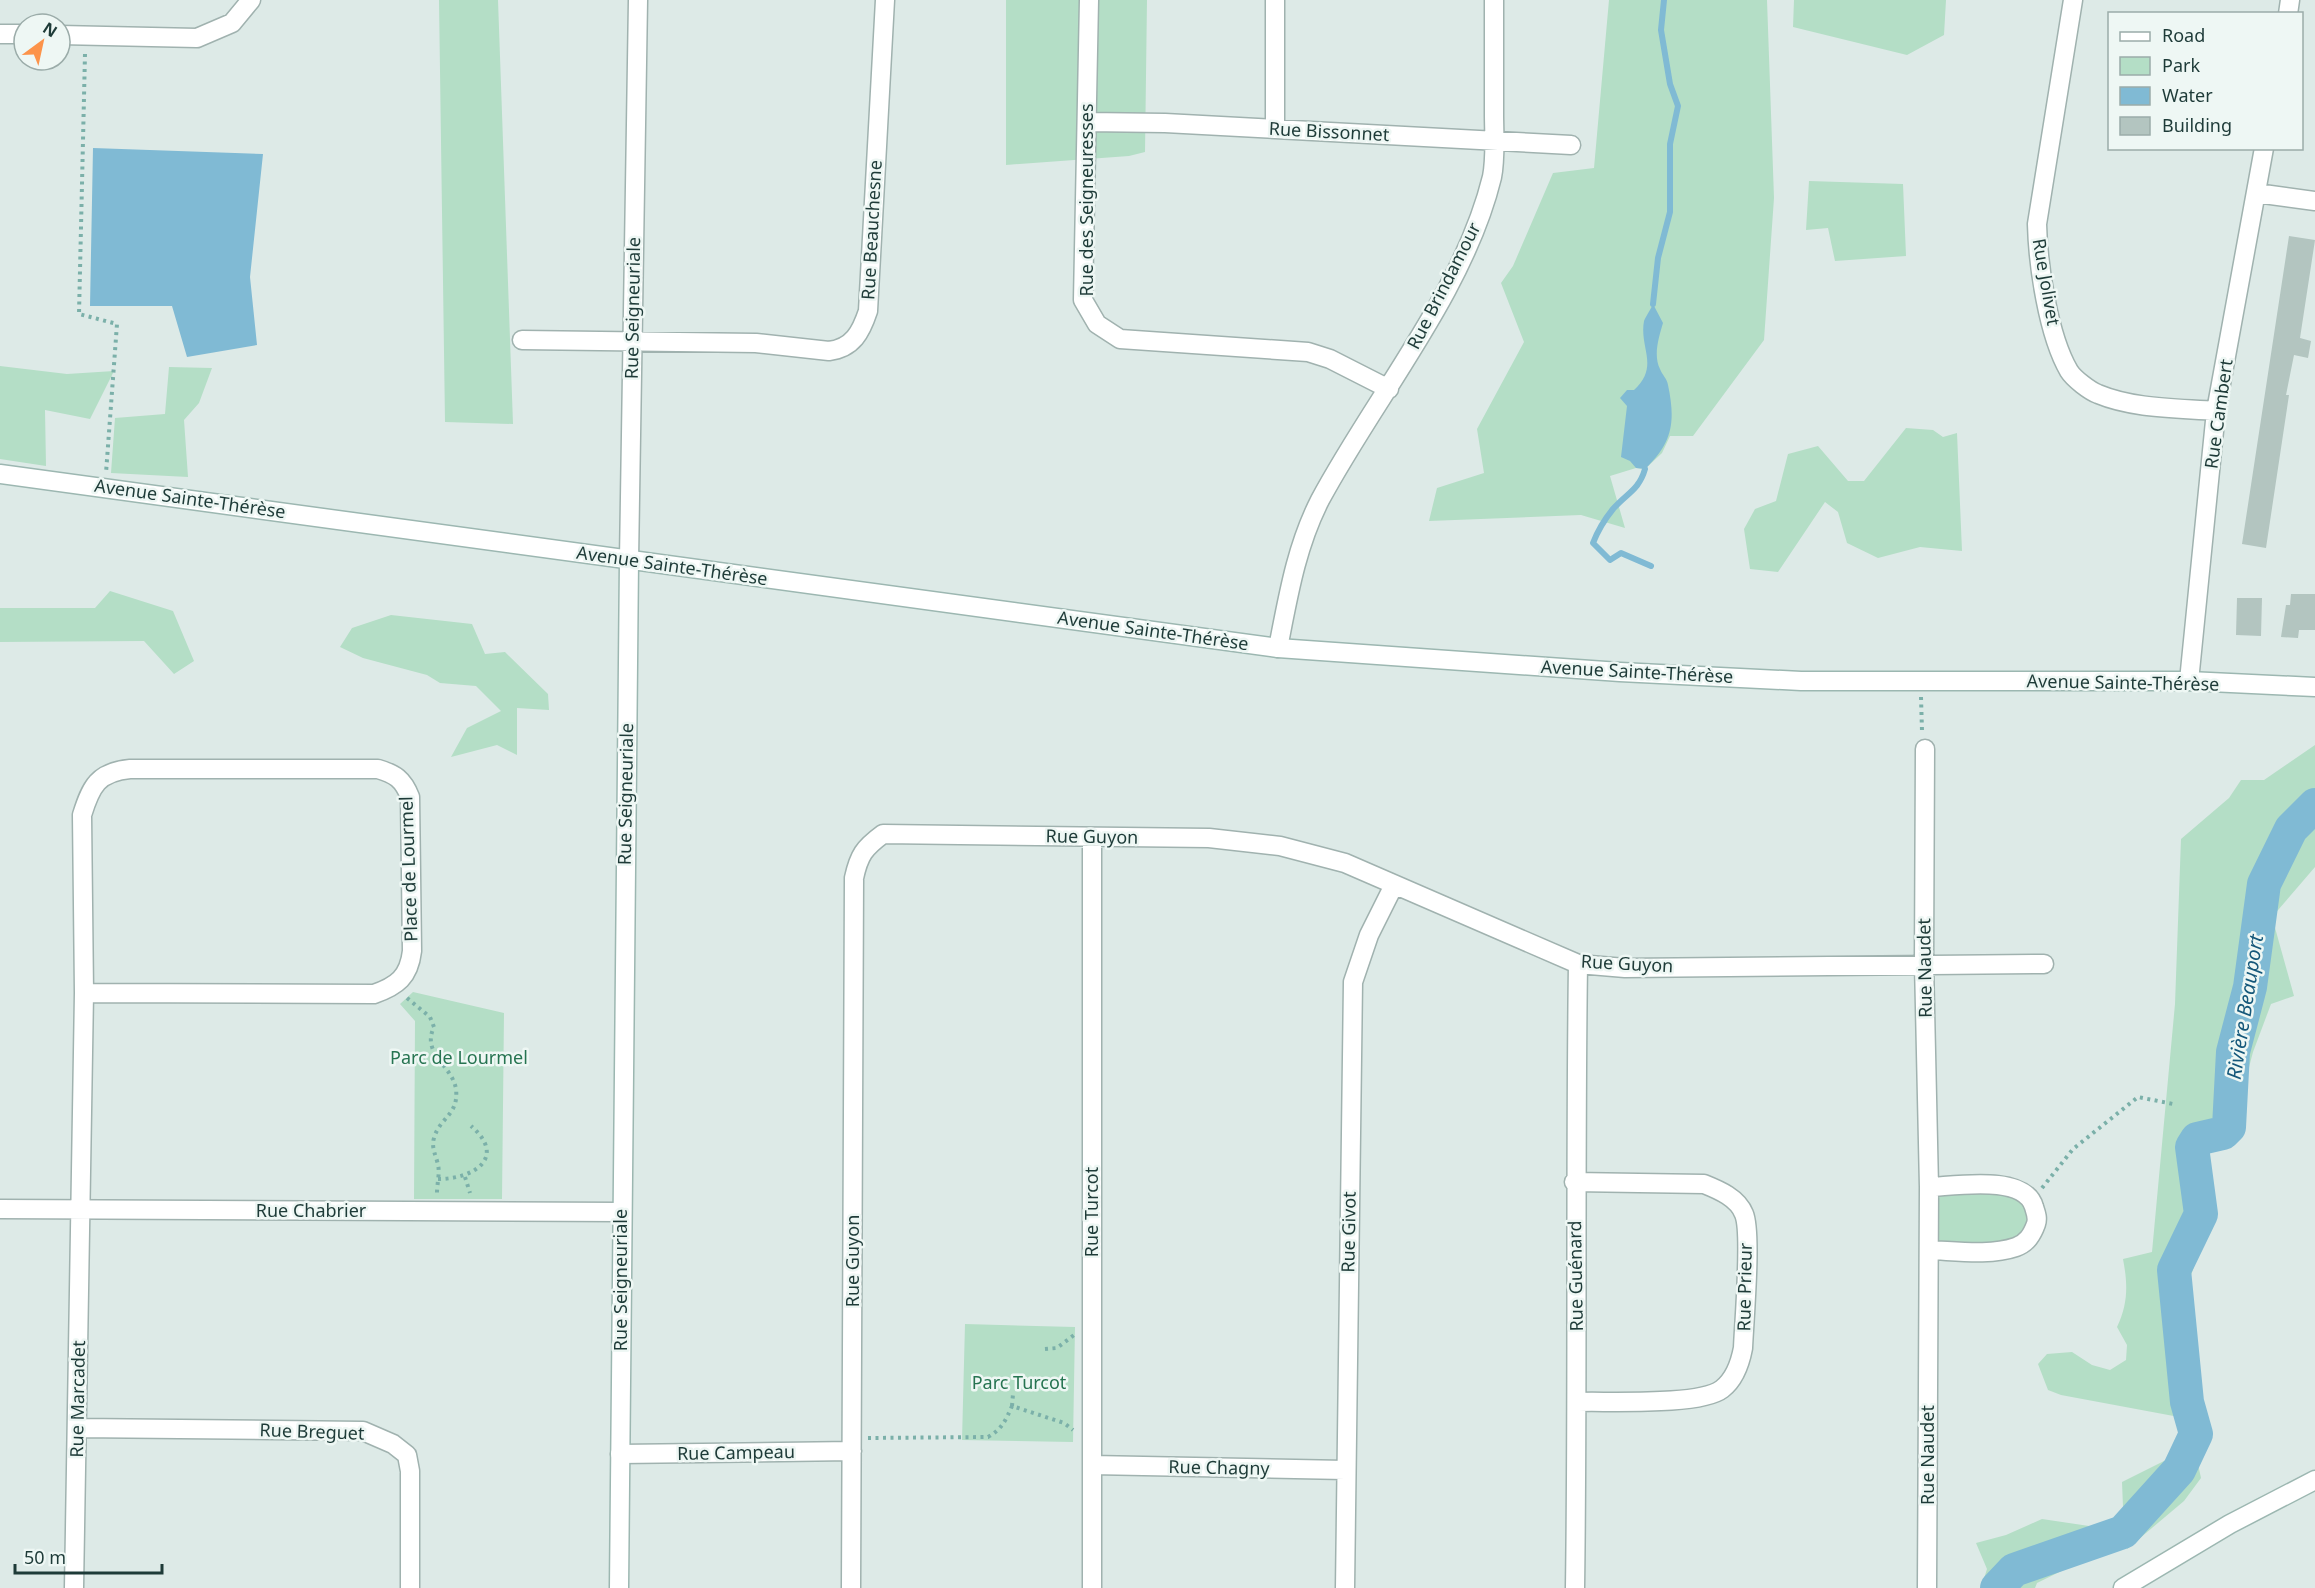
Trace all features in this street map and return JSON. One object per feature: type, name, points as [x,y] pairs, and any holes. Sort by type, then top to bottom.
[{"type":"street","points":[[72,35],[197,38],[232,23],[251,0]]},
{"type":"street","name":"Rue Seigneuriale","points":[[619,1588],[629,560],[638,0]]},
{"type":"street","name":"Rue Beauchesne","points":[[522,339],[756,343],[830,351],[841,350],[850,344],[861,330],[868,311],[885,0]]},
{"type":"street","name":"Rue des Seigneuresses","points":[[1089,0],[1083,300],[1097,324],[1120,339],[1308,352],[1330,359],[1389,389]]},
{"type":"street","points":[[1275,0],[1275,129]]},
{"type":"street","name":"Rue Brindamour","points":[[1278,648],[1292,573],[1320,501],[1389,389],[1473,236],[1492,174],[1494,0]]},
{"type":"street","name":"Rue Jolivet","points":[[2073,0],[2037,224],[2038,256],[2056,341],[2070,374],[2097,394],[2139,404],[2216,411]]},
{"type":"street","name":"Rue Bissonnet","points":[[1087,122],[1275,129],[1571,145]]},
{"type":"street","name":"Rue Cambert","points":[[2189,681],[2216,411],[2264,150]]},
{"type":"street","points":[[2256,193],[2315,201]]},
{"type":"street","name":"Avenue Sainte-Thérèse","points":[[0,474],[1278,648],[1654,674],[1801,681],[2189,681],[2315,687]]},
{"type":"street","name":"Rue Naudet","points":[[1925,749],[1924,963],[1929,1187],[1927,1588]]},
{"type":"street","name":"Place de Lourmel","points":[[80,1209],[84,993],[82,815],[88,795],[98,781],[111,771],[130,769],[378,769],[399,778],[404,782],[410,797],[412,951],[410,967],[394,988]]},
{"type":"street","name":"Rue Guyon","points":[[850,1588],[854,878],[858,858],[868,845],[882,834],[1209,838],[1280,846],[1345,863],[1578,964],[1625,968],[1924,963],[2044,964]]},
{"type":"street","name":"Rue Turcot","points":[[1092,837],[1092,1588]]},
{"type":"street","name":"Rue Givot","points":[[1345,1588],[1353,982],[1369,935],[1394,885]]},
{"type":"street","name":"Rue Guénard","points":[[1575,1588],[1578,1402],[1574,1182],[1578,964]]},
{"type":"street","points":[[84,993],[374,994],[394,988]]},
{"type":"street","name":"Rue Prieur","points":[[1574,1182],[1704,1184],[1724,1192],[1744,1213],[1746,1233],[1743,1348],[1740,1365],[1722,1390],[1701,1398],[1578,1402]]},
{"type":"street","points":[[1929,1187],[1997,1185],[2019,1189],[2033,1201],[2038,1219],[2031,1237],[2017,1247],[1997,1251],[1929,1250]]},
{"type":"street","name":"Rue Chabrier","points":[[0,1209],[622,1212]]},
{"type":"street","name":"Rue Marcadet","points":[[75,1588],[80,1209]]},
{"type":"street","name":"Rue Breguet","points":[[78,1428],[363,1431],[380,1437],[406,1455],[410,1471],[410,1588]]},
{"type":"street","name":"Rue Campeau","points":[[620,1454],[852,1445]]},
{"type":"street","name":"Rue Chagny","points":[[1092,1466],[1345,1470]]},
{"type":"street","points":[[2123,1588],[2230,1524],[2315,1480]]},
{"type":"path","points":[[86,35],[79,314],[117,324],[105,488]]},
{"type":"path","points":[[1923,681],[1920,717],[1925,749]]},
{"type":"path","points":[[394,988],[430,1017],[434,1028],[430,1036],[430,1047],[442,1066],[452,1076],[456,1089],[454,1110],[434,1138],[433,1154],[438,1165],[437,1212]]},
{"type":"path","points":[[2033,1201],[2073,1149],[2138,1097],[2173,1104]]},
{"type":"path","points":[[438,1179],[465,1177],[476,1171],[483,1162],[486,1147],[481,1135],[471,1126]]},
{"type":"path","points":[[1045,1349],[1057,1348],[1092,1323]]},
{"type":"path","points":[[852,1445],[988,1437],[998,1432],[1005,1422],[1012,1406],[1013,1394]]},
{"type":"path","points":[[1012,1406],[1064,1423],[1092,1447]]},
{"type":"green space","points":[[439,0],[498,0],[513,424],[445,422]]},
{"type":"green space","points":[[1006,0],[1147,0],[1145,152],[1129,156],[1006,165]]},
{"type":"green space","points":[[1609,0],[1767,0],[1774,198],[1764,340],[1693,436],[1670,436],[1662,453],[1645,469],[1636,468],[1610,476],[1625,528],[1581,515],[1429,521],[1437,488],[1484,473],[1477,429],[1524,342],[1501,283],[1513,266],[1553,173],[1594,168]]},
{"type":"green space","points":[[1794,0],[1946,0],[1944,35],[1907,55],[1793,27]]},
{"type":"green space","points":[[1809,181],[1903,184],[1906,256],[1835,261],[1828,228],[1806,230]]},
{"type":"green space","points":[[0,366],[67,374],[114,371],[90,419],[45,410],[46,466],[0,459]]},
{"type":"green space","points":[[169,367],[212,368],[199,403],[184,420],[188,477],[111,473],[115,418],[165,414]]},
{"type":"green space","points":[[1906,428],[1933,430],[1943,437],[1957,433],[1962,551],[1920,547],[1878,558],[1847,543],[1838,512],[1825,502],[1778,572],[1750,569],[1744,529],[1755,509],[1776,501],[1788,454],[1818,446],[1848,481],[1864,481]]},
{"type":"green space","points":[[110,591],[173,611],[194,661],[174,674],[144,641],[0,642],[0,608],[95,608]]},
{"type":"green space","points":[[391,615],[472,624],[485,654],[505,652],[548,694],[549,710],[517,708],[517,755],[497,745],[451,757],[467,728],[501,711],[476,686],[440,683],[427,675],[363,658],[340,647],[352,628]]},
{"type":"green space","points":[[2315,745],[2315,867],[2272,917],[2294,996],[2271,1004],[2253,1052],[2234,1124],[2200,1163],[2211,1217],[2188,1284],[2187,1402],[2179,1417],[2061,1395],[2048,1390],[2038,1364],[2047,1354],[2072,1352],[2092,1365],[2110,1370],[2126,1360],[2127,1345],[2117,1327],[2126,1294],[2123,1259],[2152,1252],[2175,1004],[2181,839],[2229,798],[2241,780],[2264,780]]},
{"type":"green space","name":"Parc de Lourmel","points":[[413,992],[504,1013],[502,1199],[414,1199],[415,1021],[400,1004]]},
{"type":"green space","points":[[1929,1187],[2019,1189],[2038,1219],[2017,1247],[1929,1250]]},
{"type":"green space","name":"Parc Turcot","points":[[965,1324],[1075,1327],[1073,1442],[962,1440]]},
{"type":"green space","points":[[2194,1446],[2201,1478],[2184,1501],[2127,1549],[2120,1515],[2123,1507],[2122,1482]]},
{"type":"green space","points":[[2042,1519],[2089,1526],[2100,1552],[2037,1583],[2035,1588],[1981,1588],[1987,1569],[1976,1543],[2006,1535]]},
{"type":"water","points":[[93,148],[263,154],[250,277],[257,345],[187,357],[172,306],[90,306]]},
{"type":"water","points":[[1653,304],[1663,323],[1657,346],[1657,358],[1667,383],[1672,410],[1670,432],[1666,441],[1645,469],[1636,468],[1630,461],[1621,457],[1627,406],[1620,398],[1627,390],[1634,390],[1646,373],[1644,321]]},
{"type":"building","points":[[2289,236],[2315,240],[2300,338],[2311,341],[2308,358],[2294,355],[2286,395],[2289,395],[2266,548],[2242,544]]},
{"type":"building","points":[[2291,594],[2315,594],[2315,630],[2299,630],[2298,638],[2281,637],[2286,605],[2290,605]]},
{"type":"building","points":[[2237,598],[2262,598],[2261,636],[2236,635]]},
{"type":"waterway","points":[[1653,304],[1658,258],[1670,212],[1670,144],[1678,106],[1670,84],[1661,30],[1664,0]]},
{"type":"waterway","points":[[1645,469],[1636,487],[1607,517],[1593,543],[1610,560],[1621,553],[1651,566]]},
{"type":"waterway","name":"Rivière Beauport","points":[[1997,1588],[2014,1570],[2123,1532],[2179,1470],[2196,1434],[2187,1402],[2174,1270],[2201,1214],[2192,1147],[2197,1139],[2223,1133],[2229,1127],[2233,1052],[2250,987],[2264,884],[2291,829],[2315,805]]}]
